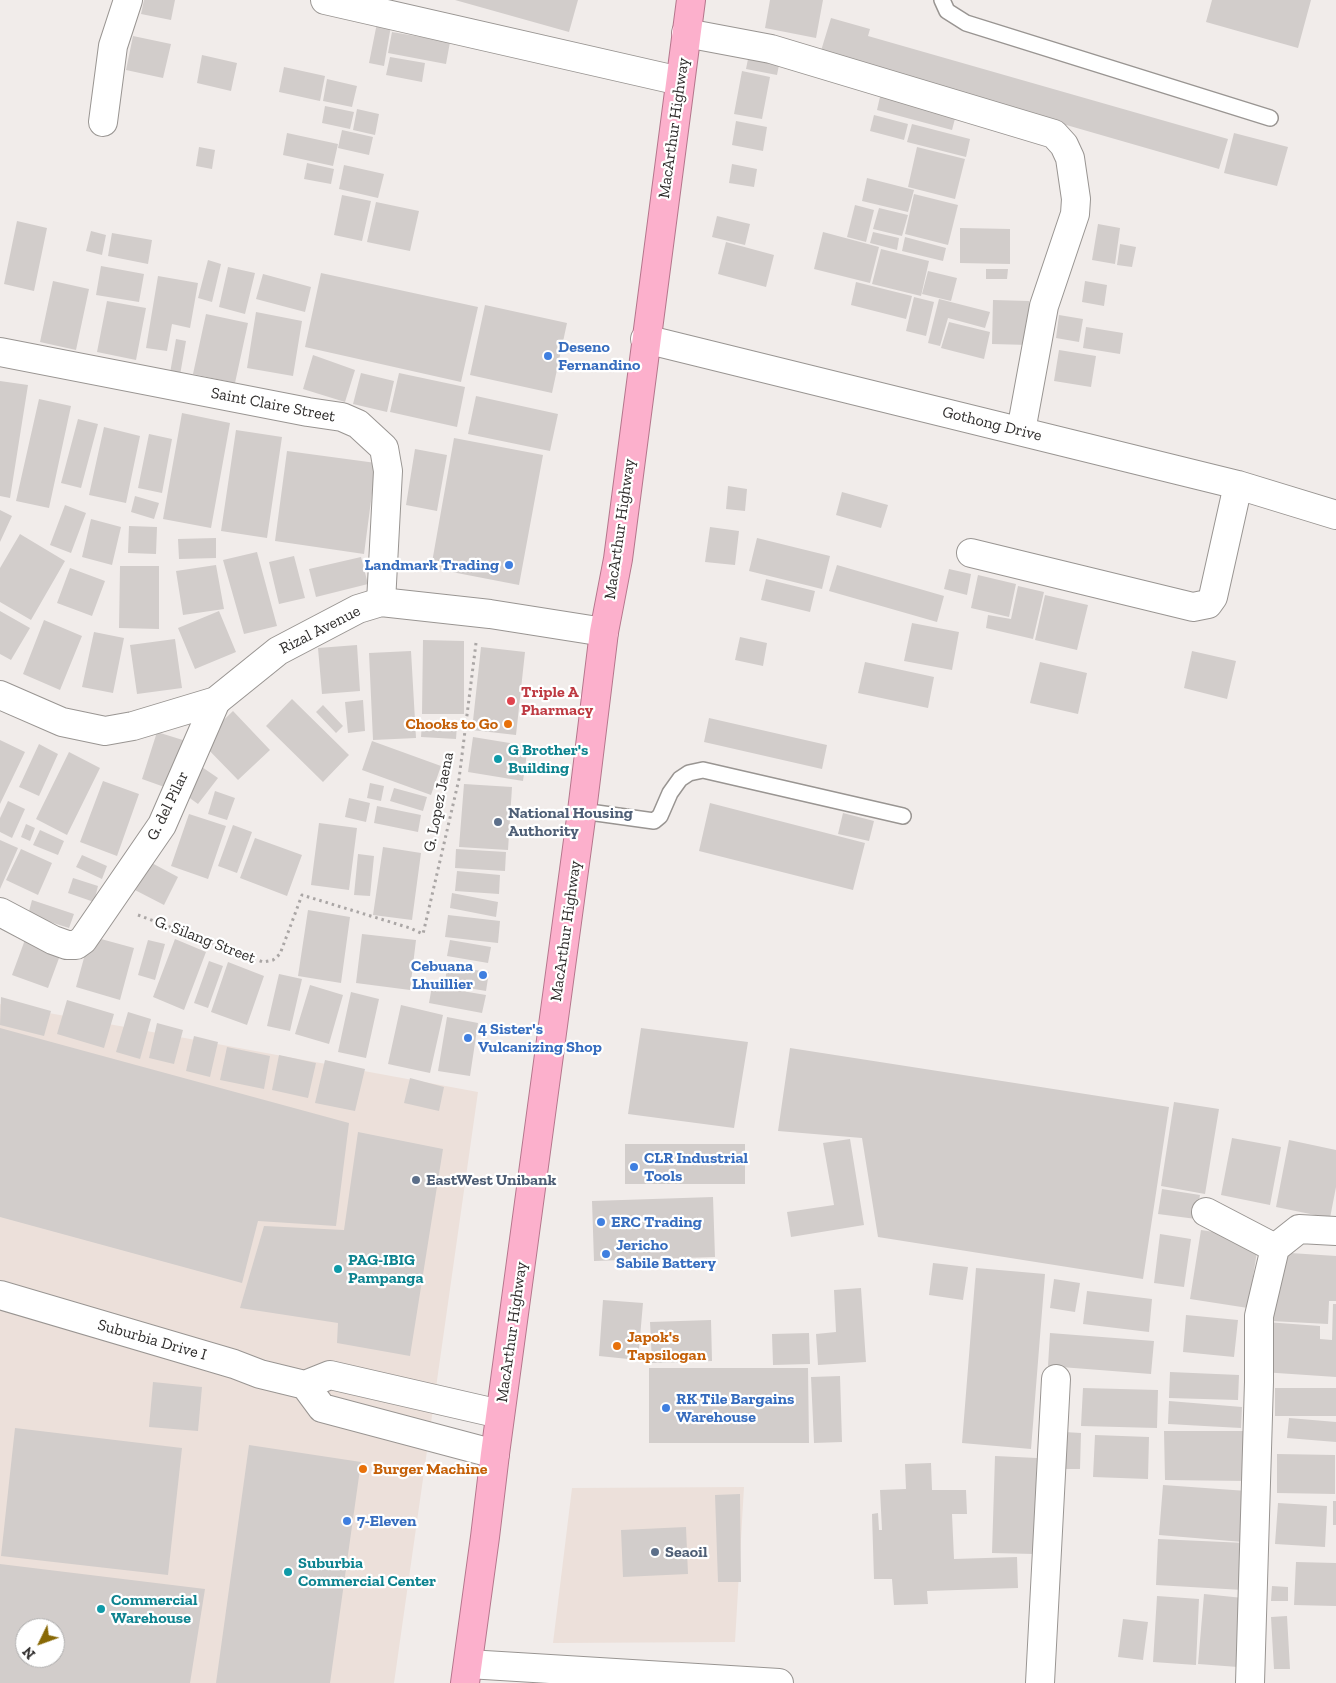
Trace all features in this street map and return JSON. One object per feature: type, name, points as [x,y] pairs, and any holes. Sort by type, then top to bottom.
[{"type":"highway","name":"MacArthur Highway","points":[[467,1674],[486,1537],[487,1510],[582,811],[604,632],[618,559],[645,339],[691,0]]},
{"type":"street","points":[[103,122],[113,46],[128,0]]},
{"type":"street","points":[[325,0],[680,81]]},
{"type":"street","points":[[686,33],[771,49],[1054,134],[1064,146],[1070,158],[1076,199],[1075,214],[1044,306],[1022,431]]},
{"type":"street","name":"Gothong Drive","points":[[645,339],[1238,485],[1336,516]]},
{"type":"street","name":"Saint Claire Street","points":[[0,352],[342,417],[358,424],[384,448],[388,471],[381,602]]},
{"type":"street","points":[[971,553],[1192,607],[1208,604],[1214,597],[1238,485]]},
{"type":"street","name":"Rizal Avenue","points":[[0,695],[62,722],[105,731],[133,726],[216,701],[278,651],[358,609],[381,602],[480,613],[604,632]]},
{"type":"street","name":"G. del Pilar","points":[[108,903],[162,825],[216,701]]},
{"type":"street","points":[[0,912],[53,940],[67,945],[76,945],[83,940],[108,903]]},
{"type":"street","points":[[1206,1212],[1275,1248]]},
{"type":"street","points":[[1250,1683],[1259,1382],[1259,1316],[1275,1248],[1298,1229],[1336,1231]]},
{"type":"street","name":"Suburbia Drive I","points":[[0,1295],[224,1361],[260,1374],[305,1385]]},
{"type":"street","points":[[495,1454],[322,1408],[305,1385],[330,1375],[500,1414]]},
{"type":"street","points":[[1040,1683],[1056,1379]]},
{"type":"street","points":[[467,1674],[779,1683]]},
{"type":"lane","points":[[942,0],[947,11],[966,23],[1270,118]]},
{"type":"lane","points":[[582,811],[654,821],[660,816],[670,794],[680,779],[689,773],[703,770],[903,816]]},
{"type":"path","name":"G. Lopez Jaena","points":[[423,934],[459,779],[480,613]]},
{"type":"path","name":"G. Silang Street","points":[[108,903],[263,962],[273,960],[280,954],[302,895],[410,928],[423,934]]},
{"type":"shaded area","points":[[0,1004],[478,1092],[394,1683],[0,1683]]},
{"type":"shaded area","points":[[744,1487],[735,1642],[553,1643],[572,1488]]},
{"type":"building","points":[[144,0],[175,0],[171,20],[141,14]]},
{"type":"building","points":[[455,0],[578,0],[569,32]]},
{"type":"building","points":[[770,0],[823,0],[816,38],[765,28]]},
{"type":"building","points":[[1212,0],[1311,0],[1298,48],[1206,22]]},
{"type":"building","points":[[831,18],[870,29],[868,36],[1228,139],[1219,169],[820,54]]},
{"type":"building","points":[[377,23],[391,26],[384,66],[369,63]]},
{"type":"building","points":[[392,32],[450,42],[446,64],[388,53]]},
{"type":"building","points":[[133,36],[171,44],[163,78],[126,70]]},
{"type":"building","points":[[749,54],[780,60],[777,75],[746,69]]},
{"type":"building","points":[[202,55],[237,63],[231,91],[197,83]]},
{"type":"building","points":[[390,57],[425,63],[422,82],[386,75]]},
{"type":"building","points":[[284,67],[325,76],[320,101],[279,92]]},
{"type":"building","points":[[742,71],[770,77],[762,119],[734,114]]},
{"type":"building","points":[[327,79],[357,86],[352,107],[323,101]]},
{"type":"building","points":[[882,88],[958,107],[952,130],[877,110]]},
{"type":"building","points":[[325,106],[354,112],[350,129],[322,123]]},
{"type":"building","points":[[357,109],[379,114],[375,135],[353,130]]},
{"type":"building","points":[[874,115],[908,124],[904,140],[870,131]]},
{"type":"building","points":[[736,121],[767,127],[763,151],[732,145]]},
{"type":"building","points":[[912,124],[970,139],[966,157],[907,142]]},
{"type":"building","points":[[342,130],[373,137],[369,155],[338,148]]},
{"type":"building","points":[[287,133],[338,144],[333,166],[283,155]]},
{"type":"building","points":[[1234,133],[1288,147],[1277,186],[1224,173]]},
{"type":"building","points":[[199,147],[215,150],[212,169],[196,166]]},
{"type":"building","points":[[917,147],[965,159],[955,199],[908,187]]},
{"type":"building","points":[[307,163],[334,169],[331,184],[304,179]]},
{"type":"building","points":[[732,164],[757,169],[754,187],[729,183]]},
{"type":"building","points":[[344,165],[384,174],[378,198],[339,189]]},
{"type":"building","points":[[867,178],[914,190],[908,212],[862,201]]},
{"type":"building","points":[[914,194],[958,205],[948,245],[905,234]]},
{"type":"building","points":[[342,195],[371,201],[362,241],[334,235]]},
{"type":"building","points":[[376,202],[419,211],[410,251],[367,242]]},
{"type":"building","points":[[855,205],[874,210],[866,242],[847,237]]},
{"type":"building","points":[[879,208],[908,215],[902,236],[873,229]]},
{"type":"building","points":[[717,216],[750,224],[745,245],[712,237]]},
{"type":"building","points":[[17,221],[47,228],[34,291],[4,284]]},
{"type":"building","points":[[1098,224],[1120,228],[1115,264],[1092,260]]},
{"type":"building","points":[[960,228],[1010,229],[1010,264],[960,263]]},
{"type":"building","points":[[91,231],[106,235],[102,255],[86,251]]},
{"type":"building","points":[[823,232],[879,247],[870,283],[814,269]]},
{"type":"building","points":[[873,232],[899,238],[897,250],[870,243]]},
{"type":"building","points":[[112,233],[152,240],[148,264],[108,256]]},
{"type":"building","points":[[905,237],[946,248],[943,261],[902,251]]},
{"type":"building","points":[[726,242],[774,255],[766,287],[718,274]]},
{"type":"building","points":[[1120,244],[1136,247],[1132,267],[1117,265]]},
{"type":"building","points":[[881,249],[929,261],[921,296],[872,284]]},
{"type":"building","points":[[208,260],[221,264],[212,302],[198,298]]},
{"type":"building","points":[[101,266],[144,274],[139,302],[96,295]]},
{"type":"building","points":[[228,267],[255,273],[245,314],[219,307]]},
{"type":"building","points":[[986,269],[1008,269],[1007,279],[986,279]]},
{"type":"building","points":[[928,271],[957,278],[951,301],[922,294]]},
{"type":"building","points":[[321,273],[478,307],[461,382],[305,347]]},
{"type":"building","points":[[263,274],[311,287],[305,312],[256,299]]},
{"type":"building","points":[[158,276],[198,283],[190,328],[172,324],[167,351],[146,348]]},
{"type":"building","points":[[53,281],[89,289],[76,350],[40,342]]},
{"type":"building","points":[[1085,281],[1107,285],[1104,306],[1082,302]]},
{"type":"building","points":[[856,282],[912,296],[906,319],[851,305]]},
{"type":"building","points":[[914,297],[934,302],[926,336],[906,331]]},
{"type":"building","points":[[939,299],[990,312],[985,328],[948,318],[940,346],[928,343]]},
{"type":"building","points":[[993,300],[1029,301],[1029,345],[992,344]]},
{"type":"building","points":[[107,301],[146,308],[136,360],[97,352]]},
{"type":"building","points":[[485,305],[567,323],[552,393],[470,375]]},
{"type":"building","points":[[256,312],[302,321],[293,376],[247,368]]},
{"type":"building","points":[[206,314],[248,323],[235,383],[193,374]]},
{"type":"building","points":[[1059,315],[1083,319],[1079,342],[1056,338]]},
{"type":"building","points":[[949,322],[990,332],[984,359],[941,348]]},
{"type":"building","points":[[1086,327],[1123,333],[1120,354],[1083,348]]},
{"type":"building","points":[[176,339],[186,341],[180,375],[170,373]]},
{"type":"building","points":[[1059,350],[1096,356],[1091,387],[1054,381]]},
{"type":"building","points":[[313,355],[355,370],[345,402],[303,389]]},
{"type":"building","points":[[361,373],[394,381],[387,412],[353,404]]},
{"type":"building","points":[[399,373],[465,387],[457,427],[390,412]]},
{"type":"building","points":[[0,381],[28,385],[10,498],[0,496]]},
{"type":"building","points":[[476,396],[558,414],[550,451],[468,434]]},
{"type":"building","points":[[39,399],[71,406],[49,508],[16,501]]},
{"type":"building","points":[[182,413],[230,423],[211,528],[163,519]]},
{"type":"building","points":[[78,419],[98,424],[81,488],[61,483]]},
{"type":"building","points":[[104,427],[140,436],[126,503],[89,495]]},
{"type":"building","points":[[236,430],[282,437],[267,538],[221,531]]},
{"type":"building","points":[[149,434],[172,439],[162,493],[138,488]]},
{"type":"building","points":[[454,438],[543,455],[519,585],[431,568]]},
{"type":"building","points":[[415,449],[447,455],[437,511],[406,505]]},
{"type":"building","points":[[287,451],[376,463],[364,554],[275,541]]},
{"type":"building","points":[[728,486],[747,489],[745,511],[726,509]]},
{"type":"building","points":[[842,492],[888,505],[881,528],[836,515]]},
{"type":"building","points":[[135,496],[159,503],[154,519],[131,512]]},
{"type":"building","points":[[65,505],[86,513],[71,553],[50,545]]},
{"type":"building","points":[[0,510],[12,516],[0,542]]},
{"type":"building","points":[[91,519],[121,527],[112,565],[82,557]]},
{"type":"building","points":[[129,526],[157,527],[156,554],[128,553]]},
{"type":"building","points":[[710,527],[739,531],[735,565],[705,562]]},
{"type":"building","points":[[20,534],[65,561],[31,620],[0,602],[0,568]]},
{"type":"building","points":[[216,538],[216,558],[179,559],[178,539]]},
{"type":"building","points":[[757,538],[830,556],[822,589],[749,571]]},
{"type":"building","points":[[257,552],[277,626],[244,634],[223,560]]},
{"type":"building","points":[[294,556],[305,598],[279,604],[269,562]]},
{"type":"building","points":[[361,557],[368,584],[316,597],[309,569]]},
{"type":"building","points":[[216,565],[224,609],[183,615],[176,571]]},
{"type":"building","points":[[837,565],[944,596],[937,622],[829,591]]},
{"type":"building","points":[[120,566],[159,566],[159,629],[119,628]]},
{"type":"building","points":[[70,568],[105,581],[92,616],[57,603]]},
{"type":"building","points":[[949,569],[971,574],[967,595],[944,589]]},
{"type":"building","points":[[978,575],[1016,584],[1009,617],[971,608]]},
{"type":"building","points":[[766,579],[815,591],[810,612],[761,600]]},
{"type":"building","points":[[1018,586],[1044,592],[1033,639],[986,628],[988,615],[1011,619]]},
{"type":"building","points":[[1045,595],[1088,605],[1077,650],[1035,640]]},
{"type":"building","points":[[0,611],[30,628],[11,660],[0,654]]},
{"type":"building","points":[[219,611],[236,652],[195,669],[178,628]]},
{"type":"building","points":[[44,620],[82,636],[60,690],[23,674]]},
{"type":"building","points":[[912,623],[959,632],[952,670],[904,661]]},
{"type":"building","points":[[94,632],[124,638],[113,693],[82,687]]},
{"type":"building","points":[[740,637],[767,643],[763,666],[735,660]]},
{"type":"building","points":[[175,639],[182,688],[137,694],[130,645]]},
{"type":"building","points":[[423,640],[464,641],[464,714],[422,714]]},
{"type":"building","points":[[357,645],[360,691],[322,694],[318,648]]},
{"type":"building","points":[[481,647],[525,652],[516,735],[472,730]]},
{"type":"building","points":[[411,651],[416,738],[373,740],[369,653]]},
{"type":"building","points":[[1192,651],[1236,661],[1227,699],[1184,688]]},
{"type":"building","points":[[865,662],[934,677],[928,708],[858,693]]},
{"type":"building","points":[[1040,662],[1087,673],[1078,714],[1030,703]]},
{"type":"building","points":[[292,699],[349,755],[323,782],[266,726]]},
{"type":"building","points":[[363,700],[365,731],[348,733],[345,702]]},
{"type":"building","points":[[323,705],[343,726],[336,733],[316,712]]},
{"type":"building","points":[[233,711],[270,750],[238,780],[201,742]]},
{"type":"building","points":[[709,718],[827,745],[822,769],[704,742]]},
{"type":"building","points":[[422,722],[457,725],[456,739],[421,737]]},
{"type":"building","points":[[157,732],[186,741],[170,789],[142,779]]},
{"type":"building","name":"G Brother's Building","points":[[473,737],[528,746],[523,781],[468,772]]},
{"type":"building","points":[[0,740],[25,752],[0,804]]},
{"type":"building","points":[[372,741],[441,766],[431,795],[362,770]]},
{"type":"building","points":[[39,744],[58,754],[39,796],[19,787]]},
{"type":"building","points":[[69,752],[100,768],[67,835],[36,819]]},
{"type":"building","points":[[199,765],[218,778],[198,804],[180,791]]},
{"type":"building","points":[[103,781],[139,794],[117,856],[80,842]]},
{"type":"building","points":[[370,783],[384,786],[381,801],[367,798]]},
{"type":"building","points":[[464,784],[512,787],[508,850],[459,847]]},
{"type":"building","points":[[394,788],[427,797],[423,811],[390,801]]},
{"type":"building","points":[[215,791],[235,798],[227,820],[208,814]]},
{"type":"building","points":[[349,798],[370,803],[366,822],[345,817]]},
{"type":"building","points":[[8,801],[25,809],[12,838],[0,832],[0,818]]},
{"type":"building","points":[[710,803],[865,843],[853,890],[699,851]]},
{"type":"building","points":[[377,806],[421,815],[418,832],[374,823]]},
{"type":"building","points":[[843,813],[874,821],[869,841],[838,834]]},
{"type":"building","points":[[189,814],[226,826],[208,879],[171,866]]},
{"type":"building","points":[[319,823],[357,828],[349,890],[311,885]]},
{"type":"building","points":[[26,824],[35,828],[30,841],[21,837]]},
{"type":"building","points":[[233,825],[252,832],[237,873],[218,866]]},
{"type":"building","points":[[40,830],[64,841],[58,855],[33,845]]},
{"type":"building","points":[[255,838],[302,855],[287,896],[240,878]]},
{"type":"building","points":[[0,840],[18,848],[0,889]]},
{"type":"building","points":[[383,847],[421,853],[412,920],[373,915]]},
{"type":"building","points":[[21,849],[52,863],[38,895],[6,880]]},
{"type":"building","points":[[456,849],[506,852],[505,871],[455,868]]},
{"type":"building","points":[[358,854],[374,856],[370,896],[354,895]]},
{"type":"building","points":[[82,855],[107,866],[102,879],[76,867]]},
{"type":"building","points":[[148,861],[178,877],[164,905],[133,889]]},
{"type":"building","points":[[457,871],[500,875],[499,894],[455,891]]},
{"type":"building","points":[[73,878],[98,886],[94,902],[68,893]]},
{"type":"building","points":[[452,893],[498,902],[496,917],[450,908]]},
{"type":"building","points":[[32,900],[74,914],[69,928],[28,915]]},
{"type":"building","points":[[308,910],[350,917],[341,983],[298,976]]},
{"type":"building","points":[[448,915],[500,921],[498,943],[445,937]]},
{"type":"building","points":[[362,934],[416,940],[410,990],[356,983]]},
{"type":"building","points":[[90,936],[134,948],[120,1000],[76,987]]},
{"type":"building","points":[[26,937],[62,950],[48,988],[12,975]]},
{"type":"building","points":[[175,939],[206,952],[184,1010],[153,997]]},
{"type":"building","points":[[148,940],[165,944],[155,980],[138,975]]},
{"type":"building","points":[[450,940],[491,947],[488,963],[447,956]]},
{"type":"building","points":[[209,961],[223,966],[208,1008],[194,1003]]},
{"type":"building","points":[[228,962],[264,976],[247,1025],[211,1012]]},
{"type":"building","points":[[447,966],[489,972],[486,991],[445,984]]},
{"type":"building","points":[[279,974],[302,979],[290,1031],[267,1026]]},
{"type":"building","points":[[310,985],[343,995],[329,1044],[295,1034]]},
{"type":"building","points":[[432,986],[486,995],[482,1013],[429,1003]]},
{"type":"building","points":[[351,992],[379,999],[366,1058],[338,1052]]},
{"type":"building","points":[[1,997],[51,1011],[44,1036],[0,1025]]},
{"type":"building","points":[[67,1000],[114,1014],[104,1048],[57,1034]]},
{"type":"building","points":[[401,1005],[443,1015],[430,1073],[388,1064]]},
{"type":"building","points":[[128,1012],[151,1019],[140,1059],[116,1052]]},
{"type":"building","points":[[447,1017],[478,1023],[470,1076],[438,1071]]},
{"type":"building","points":[[157,1023],[183,1030],[174,1064],[149,1058]]},
{"type":"building","points":[[0,1028],[349,1123],[336,1226],[258,1221],[242,1283],[0,1217]]},
{"type":"building","points":[[641,1028],[748,1042],[734,1128],[628,1114]]},
{"type":"building","points":[[194,1036],[218,1042],[210,1077],[186,1071]]},
{"type":"building","points":[[227,1047],[270,1056],[264,1089],[220,1080]]},
{"type":"building","points":[[790,1048],[1169,1107],[1143,1279],[878,1237],[862,1138],[778,1131]]},
{"type":"building","points":[[279,1055],[316,1063],[308,1098],[272,1090]]},
{"type":"building","points":[[325,1060],[365,1069],[355,1111],[315,1103]]},
{"type":"building","points":[[410,1078],[444,1087],[439,1111],[404,1103]]},
{"type":"building","points":[[1174,1102],[1219,1109],[1205,1194],[1161,1186]]},
{"type":"building","name":"PAG-IBIG Pampanga","points":[[358,1132],[443,1149],[410,1356],[337,1343],[338,1323],[240,1308],[264,1226],[344,1230]]},
{"type":"building","points":[[1232,1138],[1281,1147],[1270,1205],[1221,1195]]},
{"type":"building","points":[[850,1139],[864,1225],[791,1237],[787,1212],[834,1205],[823,1143]]},
{"type":"building","points":[[1289,1140],[1336,1150],[1336,1187],[1330,1218],[1276,1207]]},
{"type":"building","points":[[625,1144],[745,1144],[745,1184],[625,1184]]},
{"type":"building","points":[[1162,1189],[1200,1195],[1196,1219],[1158,1214]]},
{"type":"building","points":[[713,1197],[715,1257],[594,1261],[592,1201]]},
{"type":"building","points":[[1201,1230],[1259,1239],[1248,1308],[1190,1299]]},
{"type":"building","points":[[1160,1234],[1191,1239],[1184,1287],[1154,1283]]},
{"type":"building","points":[[1275,1252],[1336,1256],[1336,1301],[1329,1301],[1328,1324],[1271,1321]]},
{"type":"building","points":[[933,1263],[968,1267],[963,1300],[929,1295]]},
{"type":"building","points":[[976,1268],[1045,1274],[1031,1449],[962,1443]]},
{"type":"building","points":[[1054,1279],[1080,1283],[1075,1312],[1050,1308]]},
{"type":"building","points":[[861,1288],[866,1362],[818,1365],[816,1334],[836,1332],[834,1290]]},
{"type":"building","points":[[1087,1291],[1152,1299],[1149,1332],[1083,1324]]},
{"type":"building","points":[[603,1300],[643,1303],[638,1360],[599,1356]]},
{"type":"building","points":[[1333,1304],[1336,1304],[1336,1377],[1262,1372],[1266,1322],[1320,1326],[1320,1339],[1332,1340]]},
{"type":"building","points":[[1186,1315],[1238,1320],[1234,1357],[1183,1352]]},
{"type":"building","points":[[711,1320],[712,1361],[652,1363],[650,1322]]},
{"type":"building","points":[[809,1333],[810,1364],[773,1365],[772,1334]]},
{"type":"building","points":[[1050,1333],[1154,1341],[1151,1374],[1048,1366]]},
{"type":"building","points":[[649,1368],[808,1368],[809,1443],[649,1443]]},
{"type":"building","points":[[1170,1372],[1239,1375],[1238,1400],[1169,1398]]},
{"type":"building","points":[[840,1376],[842,1442],[814,1443],[811,1377]]},
{"type":"building","points":[[153,1382],[202,1387],[198,1431],[149,1427]]},
{"type":"building","points":[[1083,1388],[1158,1390],[1157,1428],[1081,1426]]},
{"type":"building","points":[[1275,1388],[1336,1388],[1336,1416],[1275,1416]]},
{"type":"building","points":[[1169,1401],[1242,1407],[1241,1428],[1168,1424]]},
{"type":"building","points":[[1289,1418],[1336,1422],[1336,1442],[1287,1438]]},
{"type":"building","points":[[15,1428],[182,1448],[168,1575],[1,1556]]},
{"type":"building","points":[[1164,1431],[1249,1431],[1249,1481],[1165,1480]]},
{"type":"building","points":[[1064,1432],[1081,1433],[1080,1469],[1064,1469]]},
{"type":"building","points":[[1095,1435],[1149,1437],[1148,1479],[1093,1477]]},
{"type":"building","name":"Suburbia Commercial Center","points":[[249,1445],[361,1462],[330,1683],[216,1683]]},
{"type":"building","points":[[1277,1454],[1335,1455],[1335,1494],[1277,1493]]},
{"type":"building","points":[[995,1456],[1037,1458],[1034,1554],[992,1553]]},
{"type":"building","points":[[931,1463],[932,1490],[966,1490],[967,1514],[952,1514],[954,1559],[1017,1557],[1018,1588],[927,1591],[928,1604],[894,1605],[892,1579],[874,1579],[872,1514],[878,1513],[879,1530],[882,1530],[880,1490],[906,1489],[905,1464]]},
{"type":"building","points":[[1163,1485],[1247,1491],[1243,1542],[1159,1535]]},
{"type":"building","points":[[740,1494],[741,1582],[718,1582],[715,1495]]},
{"type":"building","points":[[1333,1501],[1336,1501],[1336,1525],[1333,1525]]},
{"type":"building","points":[[1278,1503],[1327,1506],[1325,1547],[1275,1544]]},
{"type":"building","name":"Seaoil","points":[[686,1527],[688,1574],[623,1577],[621,1530]]},
{"type":"building","points":[[1158,1539],[1245,1543],[1243,1590],[1156,1585]]},
{"type":"building","points":[[1296,1562],[1336,1563],[1336,1606],[1294,1605]]},
{"type":"building","name":"Commercial Warehouse","points":[[0,1564],[205,1589],[190,1683],[0,1683]]},
{"type":"building","points":[[1272,1586],[1288,1587],[1288,1601],[1271,1601]]},
{"type":"building","points":[[1204,1594],[1243,1598],[1238,1667],[1198,1664]]},
{"type":"building","points":[[1157,1596],[1199,1599],[1196,1665],[1153,1662]]},
{"type":"building","points":[[1287,1616],[1290,1669],[1274,1669],[1271,1617]]},
{"type":"building","points":[[1123,1619],[1148,1622],[1143,1660],[1118,1657]]},
{"type":"place","name":"Deseno Fernandino","points":[[548,356]]},
{"type":"place","name":"Landmark Trading","points":[[509,565]]},
{"type":"place","name":"Triple A Pharmacy","points":[[511,701]]},
{"type":"place","name":"Chooks to Go","points":[[508,724]]},
{"type":"place","name":"G Brother's Building","points":[[498,759]]},
{"type":"place","name":"National Housing Authority","points":[[498,822]]},
{"type":"place","name":"Cebuana Lhuillier","points":[[483,975]]},
{"type":"place","name":"4 Sister's Vulcanizing Shop","points":[[468,1038]]},
{"type":"place","name":"CLR Industrial Tools","points":[[634,1167]]},
{"type":"place","name":"EastWest Unibank","points":[[416,1180]]},
{"type":"place","name":"ERC Trading","points":[[601,1222]]},
{"type":"place","name":"Jericho Sabile Battery","points":[[606,1254]]},
{"type":"place","name":"PAG-IBIG Pampanga","points":[[338,1269]]},
{"type":"place","name":"Japok's Tapsilogan","points":[[617,1346]]},
{"type":"place","name":"RK Tile Bargains Warehouse","points":[[666,1408]]},
{"type":"place","name":"Burger Machine","points":[[363,1469]]},
{"type":"place","name":"7-Eleven","points":[[347,1521]]},
{"type":"place","name":"Seaoil","points":[[655,1552]]},
{"type":"place","name":"Suburbia Commercial Center","points":[[288,1572]]},
{"type":"place","name":"Commercial Warehouse","points":[[101,1609]]}]
